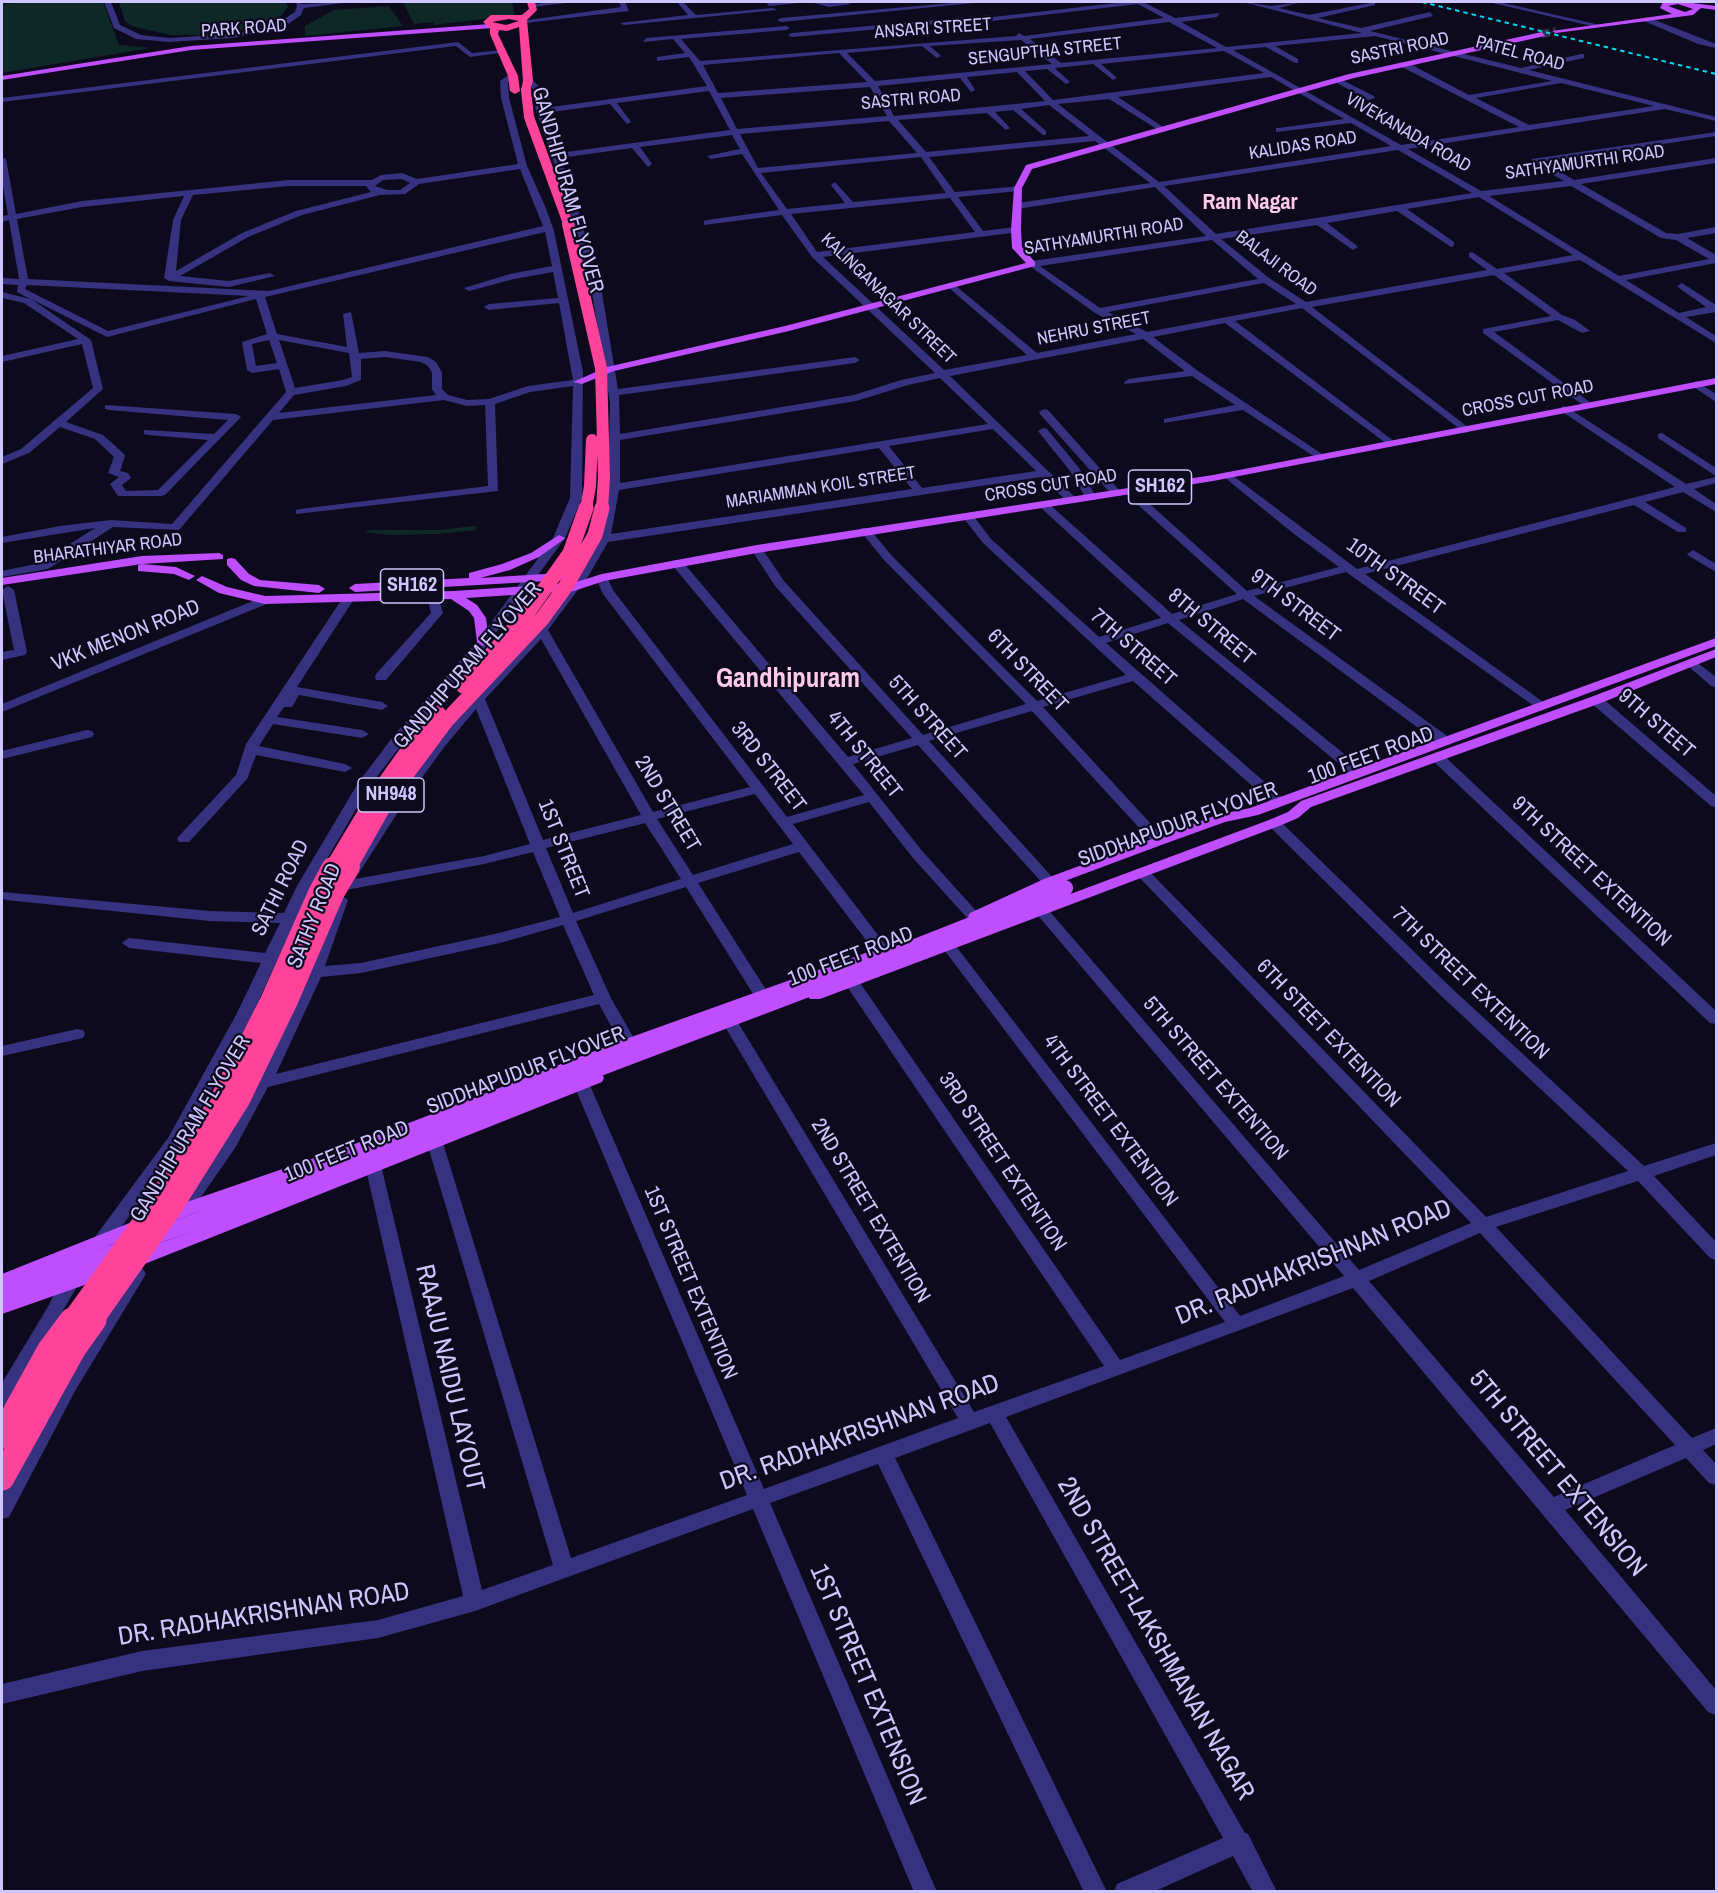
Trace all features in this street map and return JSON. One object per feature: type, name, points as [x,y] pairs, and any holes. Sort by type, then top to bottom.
[{"type":"highway","points":[[492,23],[512,2]]},
{"type":"highway","points":[[492,23],[509,16],[524,21],[533,10],[531,3]]},
{"type":"highway","name":"NH948","points":[[520,85],[524,21]]},
{"type":"highway","name":"NH948","points":[[492,23],[494,34],[520,85]]},
{"type":"highway","name":"GANDHIPURAM FLYOVER","points":[[2,1436],[49,1351],[154,1206],[219,1101],[270,1001],[318,893],[374,798],[417,739],[526,615],[563,564],[579,532],[586,511],[590,486],[593,390],[564,244],[549,195],[519,117],[520,85]]},
{"type":"highway","name":"GANDHIPURAM FLYOVER","points":[[2,1478],[74,1348],[171,1210],[240,1100],[288,1003],[334,894],[388,799],[447,720],[542,619],[567,586],[595,535],[602,511],[604,477],[601,368],[571,231],[529,117],[520,85]]},
{"type":"main road","points":[[1653,2],[1716,8]]},
{"type":"main road","name":"SASTRI ROAD","points":[[1018,188],[1029,166],[1160,129],[1338,80],[1546,32],[1659,15],[1671,4]]},
{"type":"main road","points":[[1671,4],[1682,13]]},
{"type":"main road","name":"SASTRI ROAD","points":[[1546,32],[1693,13],[1696,7]]},
{"type":"main road","name":"PARK ROAD","points":[[2,78],[191,48],[492,23]]},
{"type":"main road","points":[[1018,188],[1017,248],[1032,264]]},
{"type":"main road","name":"SATHYAMURTHI ROAD","points":[[578,382],[611,369],[758,336],[1032,264]]},
{"type":"main road","name":"CROSS CUT ROAD","points":[[602,578],[865,530],[1073,501],[1228,475],[1716,381]]},
{"type":"main road","points":[[445,585],[535,555],[559,538]]},
{"type":"main road","name":"BHARATHIYAR ROAD","points":[[189,576],[187,572],[194,563],[219,557]]},
{"type":"main road","name":"BHARATHIYAR ROAD","points":[[4,588],[142,560],[219,557],[231,562]]},
{"type":"main road","points":[[202,580],[227,574],[232,570],[231,562]]},
{"type":"main road","name":"SH162","points":[[231,562],[245,577],[258,583],[299,589],[445,585],[529,579],[579,581]]},
{"type":"main road","name":"BHARATHIYAR ROAD","points":[[4,588],[147,567],[176,571],[202,580]]},
{"type":"main road","name":"SH162","points":[[202,580],[223,590],[258,599],[348,599],[519,592],[602,578]]},
{"type":"main road","points":[[454,595],[473,608],[480,618],[483,642]]},
{"type":"main road","name":"100 FEET ROAD","points":[[2,1281],[104,1238],[358,1149],[628,1044],[728,1018],[851,981],[1142,872],[1264,818],[1280,802],[1716,642]]},
{"type":"main road","name":"100 FEET ROAD","points":[[2,1307],[66,1286],[324,1187],[434,1140],[581,1083],[728,1018],[762,996],[974,917],[1049,882],[1222,818],[1293,815],[1306,804],[1596,700],[1716,652]]},
{"type":"main road","name":"SIDDHAPUDUR FLYOVER","points":[[1065,888],[1083,876],[1230,821],[1264,818]]},
{"type":"main road","name":"SIDDHAPUDUR FLYOVER","points":[[2,1294],[816,986],[1065,888],[1091,882],[1264,818]]},
{"type":"street","points":[[108,2],[117,26],[129,33],[152,39],[210,39],[267,29],[284,23],[298,13],[300,4],[347,2]]},
{"type":"street","points":[[531,3],[571,2]]},
{"type":"street","points":[[524,21],[626,9],[622,2]]},
{"type":"street","points":[[680,2],[694,17]]},
{"type":"street","points":[[736,2],[747,12]]},
{"type":"street","points":[[624,24],[747,12],[770,5],[805,2]]},
{"type":"street","points":[[815,2],[829,5],[852,3]]},
{"type":"street","points":[[781,20],[968,2],[1023,38],[1060,66]]},
{"type":"street","name":"PATEL ROAD","points":[[1246,2],[1716,119]]},
{"type":"street","points":[[1272,8],[1298,2]]},
{"type":"street","points":[[1492,2],[1596,25]]},
{"type":"street","name":"VIVEKANADA ROAD","points":[[1141,3],[1354,120],[1480,194],[1716,340]]},
{"type":"street","name":"ANSARI STREET","points":[[789,32],[991,18],[1154,3]]},
{"type":"street","points":[[1308,17],[1372,3]]},
{"type":"street","points":[[770,5],[805,54]]},
{"type":"street","points":[[1360,30],[1430,14]]},
{"type":"street","name":"ANSARI STREET","points":[[698,63],[1023,38],[1217,15]]},
{"type":"street","points":[[1647,19],[1716,46]]},
{"type":"street","name":"KALINGANAGAR STREET","points":[[662,20],[698,63],[756,171],[815,255],[873,307],[1073,501]]},
{"type":"street","points":[[267,29],[286,41]]},
{"type":"street","points":[[646,40],[789,32]]},
{"type":"street","name":"SENGUPTHA STREET","points":[[716,96],[873,84],[923,75],[962,75],[1018,70],[1376,34]]},
{"type":"street","points":[[2,100],[458,44],[470,55],[503,52]]},
{"type":"street","points":[[924,44],[937,56]]},
{"type":"street","points":[[1266,44],[1295,61]]},
{"type":"street","points":[[841,51],[873,84],[892,119],[923,154],[981,235]]},
{"type":"street","points":[[1171,54],[1186,65]]},
{"type":"street","points":[[660,59],[690,55]]},
{"type":"street","points":[[1521,70],[1581,56]]},
{"type":"street","points":[[1095,62],[1113,78]]},
{"type":"street","points":[[1406,65],[1526,127]]},
{"type":"street","points":[[1049,67],[1066,82]]},
{"type":"street","name":"BALAJI ROAD","points":[[1018,70],[1052,103],[1096,138],[1108,144],[1159,186],[1213,237],[1266,280],[1304,305],[1465,430]]},
{"type":"street","points":[[962,75],[971,90]]},
{"type":"street","name":"SASTRI ROAD","points":[[555,156],[824,121],[892,119],[960,109],[989,110],[1270,75]]},
{"type":"street","points":[[1338,80],[1371,98]]},
{"type":"street","name":"SATHI ROAD","points":[[2,1400],[57,1307],[66,1286],[174,1142],[225,1052],[289,918],[331,838],[363,786],[400,737],[483,642],[559,538],[576,498],[578,382],[548,228],[523,166],[504,98],[504,81],[520,85]]},
{"type":"street","points":[[1468,97],[1564,81]]},
{"type":"street","name":"SATHY ROAD","points":[[2,1511],[68,1386],[148,1255],[229,1144],[263,1083],[315,972],[346,885],[401,797],[440,743],[478,698],[542,630],[579,581],[604,539],[614,487],[614,393],[611,369],[588,258],[573,203],[540,111],[537,88],[520,85]]},
{"type":"street","points":[[540,111],[712,88]]},
{"type":"street","points":[[1651,94],[1652,104]]},
{"type":"street","points":[[1111,96],[1160,129]]},
{"type":"street","points":[[612,101],[627,122]]},
{"type":"street","name":"KALIDAS ROAD","points":[[1018,206],[1159,186],[1663,106]]},
{"type":"street","points":[[1015,107],[1044,133]]},
{"type":"street","points":[[989,110],[1006,128]]},
{"type":"street","points":[[1279,130],[1354,120]]},
{"type":"street","points":[[1716,134],[1535,161],[1664,236],[1678,237],[1716,230]]},
{"type":"street","points":[[756,171],[1096,138]]},
{"type":"street","points":[[634,145],[648,164]]},
{"type":"street","points":[[711,156],[745,151]]},
{"type":"street","points":[[2,159],[3,179],[13,216],[24,282],[20,290],[107,334],[548,228]]},
{"type":"street","name":"SATHYAMURTHI ROAD","points":[[1032,264],[1319,222],[1480,194],[1572,183],[1716,160]]},
{"type":"street","points":[[1704,162],[1716,168]]},
{"type":"street","points":[[2,219],[82,204],[190,193],[289,183],[372,183],[381,178],[395,176],[408,177],[415,182],[523,166]]},
{"type":"street","points":[[170,278],[245,236],[299,213],[380,192],[402,192],[413,187],[415,182]]},
{"type":"street","points":[[372,183],[372,188],[380,192]]},
{"type":"street","points":[[835,185],[851,205]]},
{"type":"street","points":[[707,223],[784,212],[1018,188]]},
{"type":"street","points":[[170,278],[177,220],[190,193]]},
{"type":"street","points":[[1399,208],[1451,244]]},
{"type":"street","points":[[1319,222],[1353,248]]},
{"type":"street","points":[[815,255],[1016,230]]},
{"type":"street","points":[[1678,237],[1716,259]]},
{"type":"street","points":[[1472,255],[1559,317],[1585,331]]},
{"type":"street","name":"NEHRU STREET","points":[[615,438],[856,398],[905,382],[942,374],[1304,305],[1580,257]]},
{"type":"street","points":[[1617,279],[1716,259]]},
{"type":"street","points":[[1032,264],[1098,311],[1144,335],[1194,373],[1321,458]]},
{"type":"street","points":[[469,288],[513,276],[557,268]]},
{"type":"street","points":[[107,287],[170,278],[229,284],[270,276]]},
{"type":"street","points":[[1098,311],[1266,280]]},
{"type":"street","points":[[2,281],[264,295]]},
{"type":"street","points":[[951,285],[1036,357]]},
{"type":"street","points":[[1682,286],[1716,308]]},
{"type":"street","points":[[2,295],[27,301],[86,340],[98,389],[25,451],[2,460]]},
{"type":"street","points":[[264,295],[273,336],[291,392]]},
{"type":"street","points":[[489,307],[563,300]]},
{"type":"street","points":[[1677,316],[1716,308]]},
{"type":"street","points":[[2,540],[60,529],[111,523],[175,528],[291,392],[352,381],[357,378],[348,314]]},
{"type":"street","points":[[1559,317],[1486,331],[1587,405]]},
{"type":"street","points":[[1227,320],[1391,444]]},
{"type":"street","points":[[283,365],[252,370],[247,342],[256,338],[273,336],[354,353],[424,359],[432,364],[437,373],[437,389],[444,397]]},
{"type":"street","points":[[2,359],[86,340]]},
{"type":"street","points":[[614,393],[855,360]]},
{"type":"street","points":[[1129,382],[1194,373]]},
{"type":"street","points":[[270,417],[444,397],[467,403],[490,402],[528,389],[578,382]]},
{"type":"street","points":[[1696,384],[1716,399]]},
{"type":"street","points":[[300,512],[494,489],[490,402]]},
{"type":"street","points":[[58,423],[98,436],[120,456],[114,473],[124,475],[124,478],[116,484],[122,494],[161,493],[236,417],[109,407]]},
{"type":"street","points":[[1168,421],[1244,407]]},
{"type":"street","points":[[1565,409],[1716,509]]},
{"type":"street","name":"9TH STREET","points":[[1044,412],[1124,493],[1245,596],[1445,741]]},
{"type":"street","points":[[614,487],[995,426]]},
{"type":"street","points":[[1043,431],[1075,470],[1091,498]]},
{"type":"street","points":[[148,432],[216,437]]},
{"type":"street","points":[[1662,436],[1716,473]]},
{"type":"street","points":[[882,444],[920,491]]},
{"type":"street","name":"MARIAMMAN KOIL STREET","points":[[604,539],[1043,473]]},
{"type":"street","name":"10TH STREET","points":[[1228,475],[1298,532],[1541,707]]},
{"type":"street","points":[[1097,642],[1245,596],[1716,480]]},
{"type":"street","points":[[1636,501],[1682,530]]},
{"type":"street","name":"8TH STREET","points":[[1044,505],[1170,619],[1359,773]]},
{"type":"street","name":"7TH STREET","points":[[968,516],[987,541],[1097,642],[1280,802]]},
{"type":"street","points":[[2,574],[44,566],[111,523]]},
{"type":"street","name":"6TH STREET","points":[[865,530],[888,558],[1035,706],[1159,841]]},
{"type":"street","name":"5TH STREET","points":[[757,549],[778,583],[1049,882]]},
{"type":"street","points":[[1693,554],[1716,569]]},
{"type":"street","name":"4TH STREET","points":[[677,563],[845,762],[918,855],[974,917]]},
{"type":"street","name":"3RD STREET","points":[[602,578],[607,591],[882,952]]},
{"type":"street","points":[[2,656],[21,652],[4,588]]},
{"type":"street","points":[[381,677],[436,613],[435,603],[426,596]]},
{"type":"street","name":"VKK MENON ROAD","points":[[2,701],[258,599]]},
{"type":"street","name":"VKK MENON ROAD","points":[[2,708],[258,599]]},
{"type":"street","points":[[184,839],[242,776],[348,599]]},
{"type":"street","name":"2ND STREET","points":[[542,630],[648,816],[762,996]]},
{"type":"street","points":[[1691,662],[1716,683]]},
{"type":"street","points":[[845,762],[1135,675]]},
{"type":"street","points":[[449,680],[478,698]]},
{"type":"street","points":[[256,750],[278,721],[295,691],[382,706]]},
{"type":"street","name":"1ST STREET","points":[[478,698],[568,919],[603,998],[628,1044]]},
{"type":"street","name":"9TH STEET","points":[[1596,700],[1716,804]]},
{"type":"street","points":[[278,721],[362,734]]},
{"type":"street","points":[[2,755],[87,734]]},
{"type":"street","points":[[256,750],[345,768]]},
{"type":"street","name":"9TH STREET EXTENTION","points":[[1436,756],[1716,1019]]},
{"type":"street","points":[[346,885],[484,860],[758,789]]},
{"type":"street","points":[[784,822],[871,797]]},
{"type":"street","name":"7TH STREET EXTENTION","points":[[1264,818],[1640,1172],[1716,1252]]},
{"type":"street","points":[[315,972],[361,968],[425,955],[568,919],[802,846]]},
{"type":"street","name":"6TH STEET EXTENTION","points":[[1142,872],[1483,1225],[1716,1478]]},
{"type":"street","points":[[6,895],[210,916],[289,918]]},
{"type":"street","name":"5TH STREET EXTENTION","points":[[1040,909],[1356,1279]]},
{"type":"street","points":[[129,943],[271,958]]},
{"type":"street","name":"4TH STREET EXTENTION","points":[[947,944],[1237,1325]]},
{"type":"street","name":"3RD STREET EXTENTION","points":[[851,981],[1115,1367]]},
{"type":"street","points":[[263,1083],[603,998]]},
{"type":"street","name":"2ND STREET EXTENTION","points":[[728,1018],[969,1420]]},
{"type":"street","points":[[2,1051],[77,1034]]},
{"type":"street","name":"1ST STREET EXTENTION","points":[[581,1083],[758,1499]]},
{"type":"street","points":[[434,1140],[564,1568]]},
{"type":"street","name":"DR. RADHAKRISHNAN ROAD","points":[[2,1694],[142,1661],[378,1629],[475,1602],[969,1420],[995,1414],[1115,1367],[1237,1325],[1356,1279],[1483,1225],[1716,1149]]},
{"type":"street","name":"RAAJU NAIDU LAYOUT","points":[[373,1165],[475,1602]]},
{"type":"street","name":"5TH STREET EXTENSION","points":[[1356,1279],[1716,1705]]},
{"type":"street","name":"2ND STREET-LAKSHMANAN NAGAR","points":[[995,1414],[1240,1842],[1266,1892]]},
{"type":"street","points":[[1551,1507],[1716,1436]]},
{"type":"street","points":[[883,1453],[1096,1892]]},
{"type":"street","name":"1ST STREET EXTENSION","points":[[758,1499],[926,1892]]},
{"type":"street","points":[[1125,1892],[1240,1842]]},
{"type":"green space","points":[[103,2],[119,45],[150,48],[2,73],[2,4]]},
{"type":"green space","points":[[119,2],[285,2],[288,7],[278,19],[249,29],[211,35],[170,35],[132,26],[125,21]]},
{"type":"green space","points":[[403,2],[512,2],[515,15],[434,25],[433,22],[414,24]]},
{"type":"green space","points":[[389,6],[403,26],[305,36],[305,26],[334,10]]},
{"type":"green space","points":[[475,526],[476,530],[436,534],[390,535],[364,532],[369,530],[438,530]]},
{"type":"tunnel","points":[[1542,34],[1556,31]]},
{"type":"railway","points":[[1422,2],[1716,74]]},
{"type":"district","name":"Ram Nagar","points":[[1250,203]]},
{"type":"district","name":"Gandhipuram","points":[[788,680]]}]
